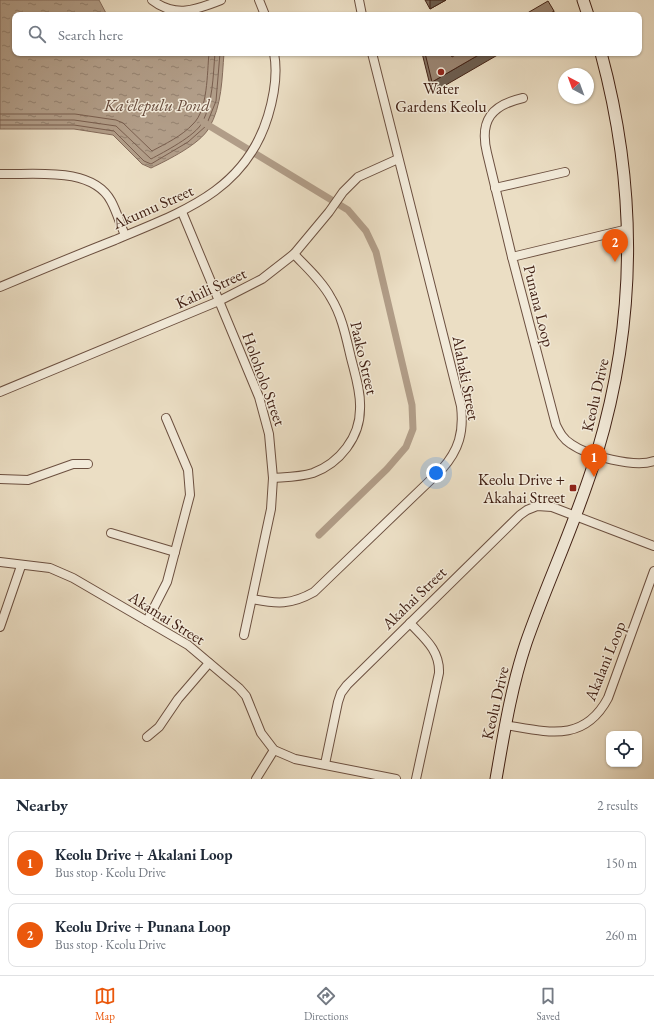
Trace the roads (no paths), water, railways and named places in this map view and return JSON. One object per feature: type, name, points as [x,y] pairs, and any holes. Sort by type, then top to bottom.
[{"type":"main road","points":[[583,0],[587,12]]},
{"type":"main road","name":"Keolu Drive","points":[[496,779],[512,692],[526,644],[597,455],[609,411],[622,343],[627,293],[628,229],[624,164],[616,119],[602,56]]},
{"type":"street","points":[[152,0],[168,10],[180,12],[198,9],[221,0]]},
{"type":"street","points":[[260,0],[264,12]]},
{"type":"street","points":[[359,0],[361,12]]},
{"type":"street","name":"Akumu Street","points":[[0,287],[182,212],[217,190],[242,167],[265,128],[274,88],[274,56]]},
{"type":"street","name":"Alahaki Street","points":[[252,599],[281,603],[303,598],[314,592],[442,469],[452,458],[461,437],[463,425],[461,406],[373,56]]},
{"type":"street","points":[[512,257],[484,139],[484,131],[491,114],[499,106],[508,101],[524,98]]},
{"type":"street","name":"Kahili Street","points":[[0,392],[219,301],[262,279],[294,254],[329,212],[343,192],[358,177],[398,159]]},
{"type":"street","points":[[495,188],[565,172]]},
{"type":"street","points":[[0,174],[68,175],[82,177],[92,182],[111,200],[125,236]]},
{"type":"street","name":"Holoholo Street","points":[[182,212],[261,403],[269,434],[274,478],[271,509],[244,635]]},
{"type":"street","name":"Punana Loop","points":[[628,229],[512,257],[556,425],[560,434],[572,445],[597,455],[629,463],[639,464],[654,461]]},
{"type":"street","name":"Paako Street","points":[[274,478],[306,474],[330,464],[349,445],[356,432],[360,408],[359,392],[339,314],[324,287],[294,254]]},
{"type":"street","points":[[147,621],[167,582],[188,507],[190,484],[185,462],[166,418]]},
{"type":"street","points":[[0,479],[28,480],[42,477],[73,464],[88,464]]},
{"type":"street","name":"Akahai Street","points":[[325,764],[341,693],[354,676],[526,510],[546,506],[575,515]]},
{"type":"street","points":[[575,515],[654,546]]},
{"type":"street","points":[[111,533],[175,552]]},
{"type":"street","name":"Akamai Street","points":[[0,562],[60,571],[188,645],[239,688],[246,696],[261,733],[274,750],[295,759],[396,779]]},
{"type":"street","points":[[0,627],[21,566]]},
{"type":"street","name":"Akalani Loop","points":[[505,725],[556,733],[575,729],[594,718],[602,709],[608,698],[654,571]]},
{"type":"street","points":[[410,623],[434,648],[440,663],[416,779]]},
{"type":"street","points":[[147,737],[159,727],[178,699],[209,662]]},
{"type":"street","points":[[256,779],[274,750]]},
{"type":"water","name":"Kaʻelepulu Pond","points":[[0,0],[99,0],[105,12],[12,12],[12,56],[224,56],[222,82],[217,111],[209,128],[199,140],[191,146],[151,168],[142,164],[113,135],[74,129],[0,129]]},
{"type":"waterway","points":[[203,122],[348,210],[366,231],[376,252],[412,405],[413,429],[406,447],[387,469],[319,535]]},
{"type":"place","name":"Water Gardens Keolu","points":[[441,72]]},
{"type":"place","name":"Keolu Drive + Punana Loop","points":[[615,262]]},
{"type":"place","name":"Keolu Drive + Akalani Loop","points":[[594,477]]},
{"type":"place","name":"Keolu Drive + Akahai Street","points":[[573,488]]}]
